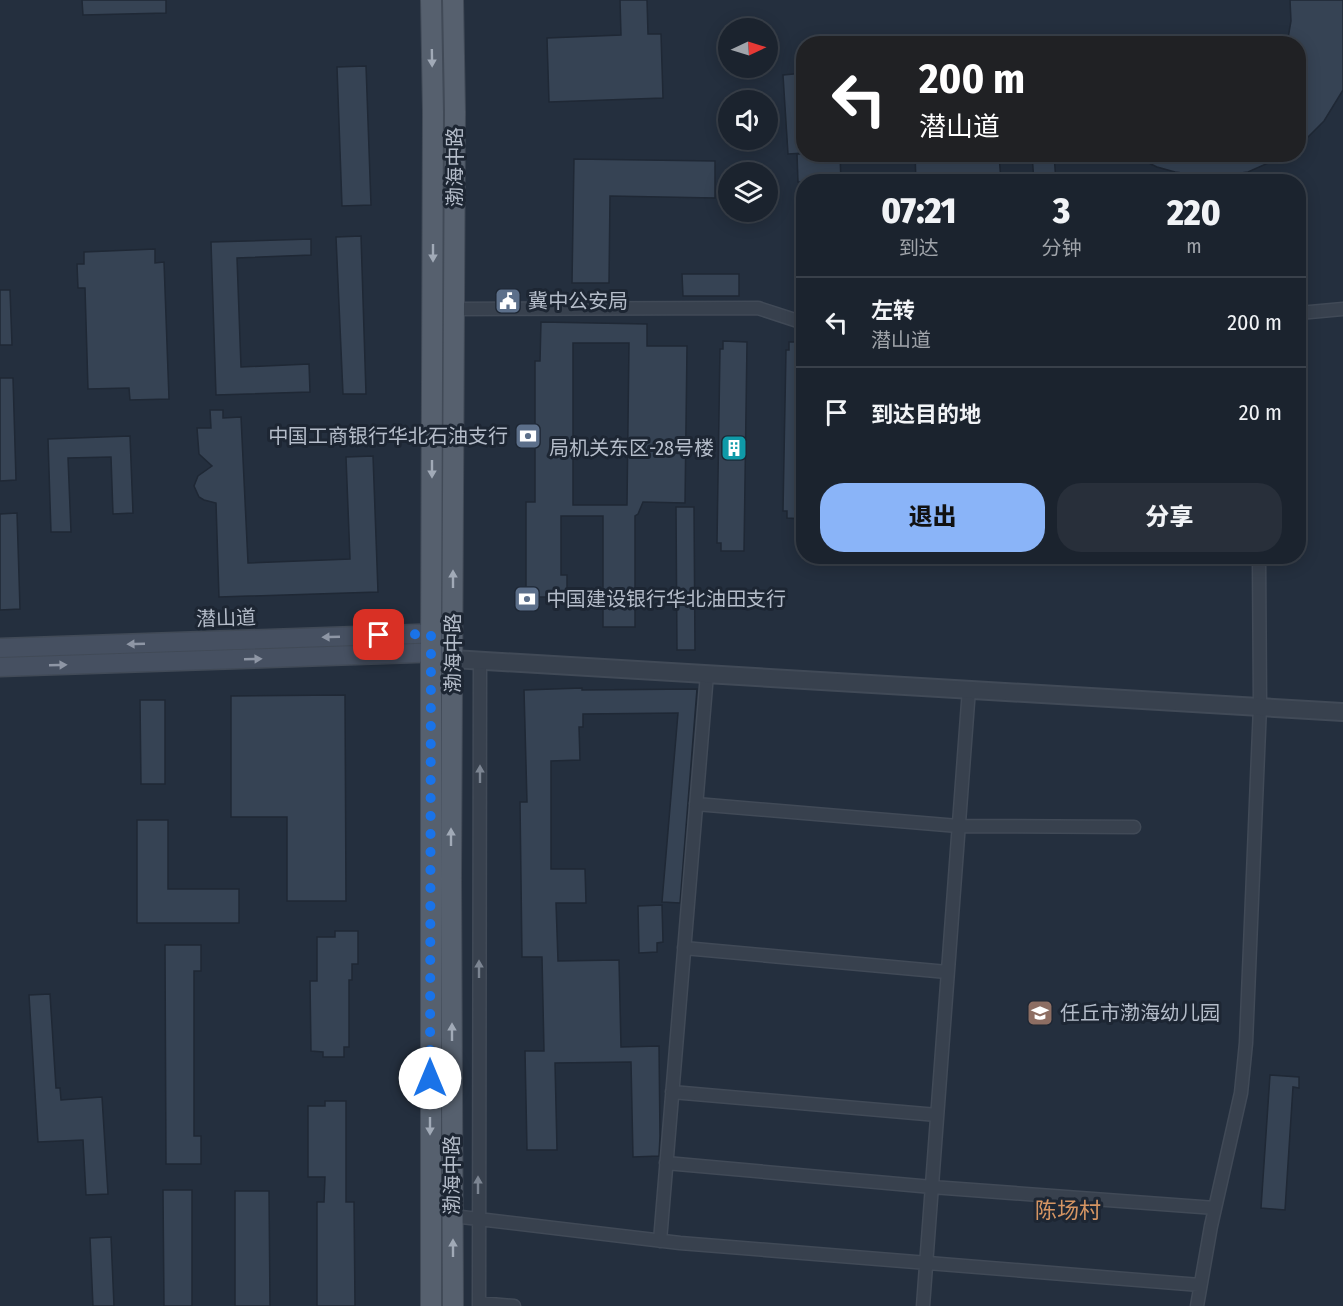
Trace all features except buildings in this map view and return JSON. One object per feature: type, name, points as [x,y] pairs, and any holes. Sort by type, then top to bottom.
[{"type":"main road","name":"渤海中路","points":[[431,0],[433,123],[431,1306]]},
{"type":"main road","name":"渤海中路","points":[[453,0],[455,112],[453,1306]]},
{"type":"main road","name":"潜山道","points":[[0,668],[431,643]]},
{"type":"main road","name":"潜山道","points":[[0,648],[431,643],[453,648]]},
{"type":"street","points":[[454,309],[758,308],[796,320]]},
{"type":"street","points":[[1306,312],[1343,309]]},
{"type":"street","points":[[1197,1306],[1215,1208],[1241,1093],[1246,1043],[1260,706],[1259,564]]},
{"type":"street","points":[[453,648],[480,661],[1343,712]]},
{"type":"street","points":[[480,661],[479,1305],[514,1306]]},
{"type":"street","points":[[660,1241],[707,674]]},
{"type":"street","points":[[923,1306],[969,689]]},
{"type":"street","points":[[696,804],[958,826],[1134,827]]},
{"type":"street","points":[[684,948],[947,972]]},
{"type":"street","points":[[672,1092],[937,1115]]},
{"type":"street","points":[[666,1163],[932,1187],[1215,1208]]},
{"type":"street","points":[[453,1216],[660,1241],[1200,1285]]},
{"type":"place","name":"冀中公安局","points":[[508,301]]},
{"type":"place","name":"中国工商银行华北石油支行","points":[[528,436]]},
{"type":"place","name":"局机关东区-28号楼","points":[[734,448]]},
{"type":"place","name":"中国建设银行华北油田支行","points":[[527,599]]},
{"type":"place","name":"任丘市渤海幼儿园","points":[[1040,1013]]},
{"type":"district","name":"陈场村","points":[[1068,1210]]},
{"type":"route","points":[[379,635],[431,634],[430,1078]]}]
